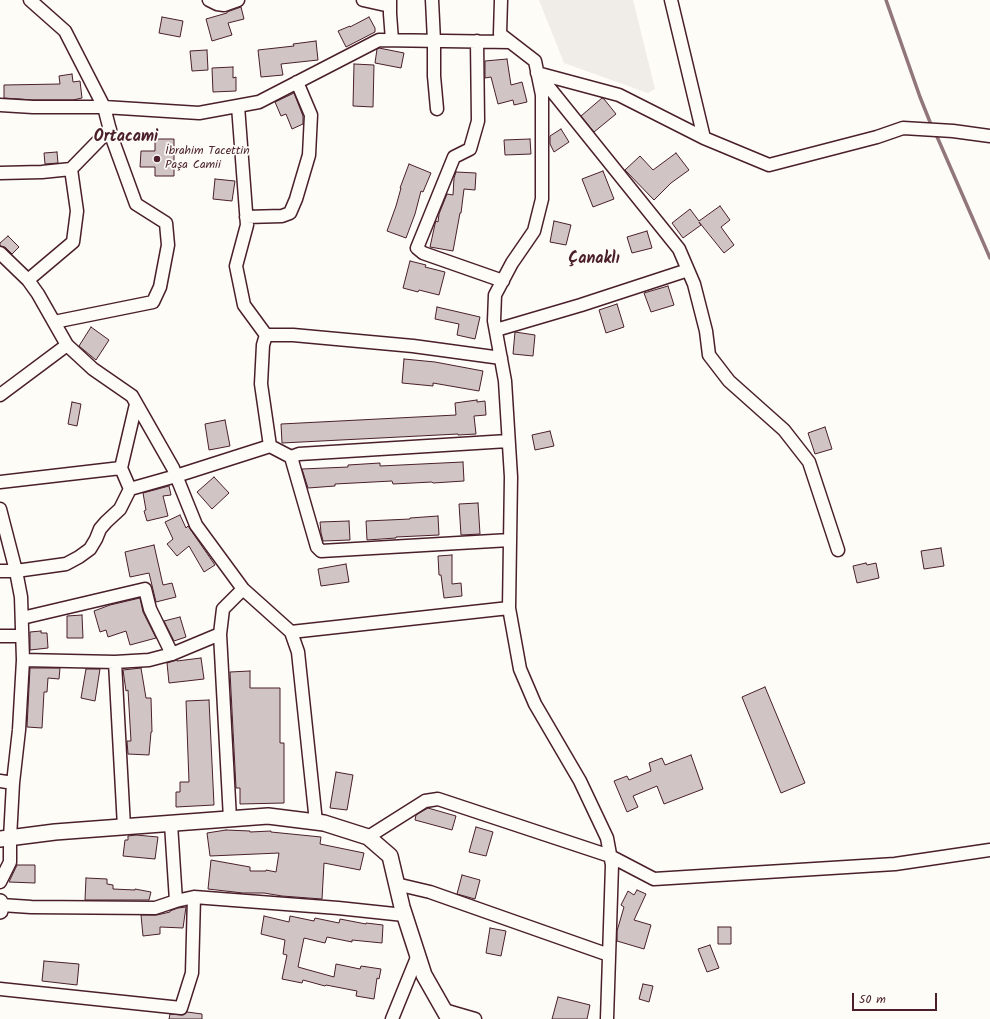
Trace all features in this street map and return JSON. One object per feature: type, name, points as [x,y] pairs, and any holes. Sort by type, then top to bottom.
[{"type":"street","points":[[30,0],[65,31],[104,107],[136,204],[166,223],[168,245],[160,287],[153,302],[54,322]]},
{"type":"street","points":[[209,0],[217,4],[224,5],[238,0]]},
{"type":"street","points":[[363,0],[390,3],[392,40]]},
{"type":"street","points":[[432,0],[434,76],[437,109]]},
{"type":"street","points":[[501,0],[500,34],[535,61],[542,95],[542,200],[534,231],[512,263],[495,295],[494,322],[505,381],[511,477],[509,608],[520,669],[535,704],[580,781],[607,838],[612,866],[607,1019]]},
{"type":"street","points":[[671,0],[704,138]]},
{"type":"street","points":[[0,105],[33,107],[104,107],[199,113],[259,102],[379,40],[510,42]]},
{"type":"street","points":[[477,41],[478,121],[472,142],[470,148],[454,157],[417,248],[423,253],[503,280]]},
{"type":"street","points":[[537,73],[619,95],[704,138],[769,166],[877,137],[903,128],[953,130],[990,136]]},
{"type":"street","points":[[537,73],[678,249],[694,284],[706,331],[709,354],[729,381],[784,430],[809,462],[838,550]]},
{"type":"street","points":[[246,216],[282,216],[290,213],[296,199],[309,155],[311,115],[297,82]]},
{"type":"street","points":[[238,106],[247,225],[236,266],[244,305],[266,335]]},
{"type":"street","points":[[0,173],[42,172],[71,169],[110,129]]},
{"type":"street","points":[[28,280],[72,242],[77,211],[71,169]]},
{"type":"street","points":[[0,253],[28,280],[38,294],[67,345],[93,369],[132,396],[173,468],[196,526],[243,589],[291,632],[298,652],[316,822]]},
{"type":"street","points":[[496,330],[581,305],[688,270]]},
{"type":"street","points":[[266,335],[293,335],[413,346],[501,358]]},
{"type":"street","points":[[266,335],[263,345],[261,384],[270,446]]},
{"type":"street","points":[[0,395],[67,345]]},
{"type":"street","points":[[0,571],[16,571],[66,564],[90,549],[100,529],[120,509],[130,488],[121,468],[136,404]]},
{"type":"street","points":[[291,457],[299,454],[508,441]]},
{"type":"street","points":[[130,488],[176,476],[270,446],[291,457],[317,547],[321,551],[510,540]]},
{"type":"street","points":[[0,482],[121,468]]},
{"type":"street","points":[[0,509],[22,597],[23,660],[19,730],[5,838],[10,862],[0,882]]},
{"type":"street","points":[[22,618],[145,588],[150,609],[172,654]]},
{"type":"street","points":[[230,819],[220,634],[223,609],[243,589]]},
{"type":"street","points":[[291,632],[509,608]]},
{"type":"street","points":[[23,660],[115,662],[149,660],[172,654],[220,634]]},
{"type":"street","points":[[0,636],[22,636]]},
{"type":"street","points":[[115,662],[124,827]]},
{"type":"street","points":[[0,780],[13,783]]},
{"type":"street","points":[[368,837],[425,801],[438,799],[466,807],[610,856],[654,879],[895,864],[990,850]]},
{"type":"street","points":[[5,838],[55,832],[268,816],[324,823],[368,837],[390,856],[404,914],[424,975],[447,1014],[475,1019]]},
{"type":"street","points":[[171,824],[176,901]]},
{"type":"street","points":[[396,884],[430,892],[609,955]]},
{"type":"street","points":[[0,989],[181,1008],[192,973],[194,897]]},
{"type":"street","points":[[0,906],[155,908],[194,897],[404,914]]},
{"type":"street","points":[[392,1019],[418,955]]},
{"type":"shaded area","points":[[539,0],[633,0],[655,89],[648,93],[564,63]]},
{"type":"building","points":[[241,7],[244,19],[228,23],[232,35],[212,41],[206,19]]},
{"type":"building","points":[[162,17],[183,21],[180,37],[159,33]]},
{"type":"building","points":[[369,17],[375,28],[375,32],[346,47],[338,31],[350,27]]},
{"type":"building","points":[[316,41],[318,60],[281,64],[283,75],[261,77],[258,50],[294,46],[293,44]]},
{"type":"building","points":[[379,48],[404,53],[401,68],[375,63],[377,49]]},
{"type":"building","points":[[207,50],[208,70],[192,71],[190,51]]},
{"type":"building","points":[[507,59],[511,85],[522,82],[527,102],[514,105],[513,100],[498,104],[491,77],[485,78],[485,61]]},
{"type":"building","points":[[354,64],[374,65],[373,107],[353,106]]},
{"type":"building","points":[[233,67],[233,78],[236,77],[236,91],[213,92],[212,68]]},
{"type":"building","points":[[72,74],[73,82],[80,81],[82,98],[73,100],[33,100],[4,98],[4,85],[60,84],[59,76]]},
{"type":"building","points":[[294,93],[303,116],[303,124],[292,129],[286,114],[281,116],[275,102]]},
{"type":"building","points":[[602,98],[616,114],[594,132],[581,116]]},
{"type":"building","points":[[561,129],[569,142],[554,152],[550,144],[550,136]]},
{"type":"building","name":"İbrahim Tacettin Paşa Camii","points":[[155,139],[174,139],[174,176],[155,176],[155,167],[140,167],[141,151],[155,151]]},
{"type":"building","points":[[530,139],[531,154],[505,155],[504,140]]},
{"type":"building","points":[[57,152],[58,163],[45,164],[44,153]]},
{"type":"building","points":[[676,153],[689,170],[671,183],[654,200],[625,170],[640,156],[653,170]]},
{"type":"building","points":[[409,164],[431,173],[423,192],[421,191],[415,214],[406,238],[387,231]]},
{"type":"building","points":[[603,171],[614,199],[593,207],[582,179]]},
{"type":"building","points":[[456,172],[476,173],[475,190],[464,189],[461,213],[453,251],[430,247],[435,224],[436,221],[438,222],[439,214],[447,194],[453,195],[454,178]]},
{"type":"building","points":[[215,179],[235,181],[232,201],[213,199]]},
{"type":"building","points":[[720,206],[730,220],[721,227],[734,245],[724,253],[699,222],[701,225],[683,238],[672,223],[690,209],[699,221]]},
{"type":"building","points":[[554,221],[571,225],[566,245],[550,242]]},
{"type":"building","points":[[647,231],[652,248],[632,253],[627,237]]},
{"type":"building","points":[[8,236],[19,247],[12,254],[5,247],[0,246],[0,243]]},
{"type":"building","points":[[410,261],[426,265],[425,267],[445,272],[439,295],[403,288]]},
{"type":"building","points":[[668,286],[674,305],[651,312],[644,293]]},
{"type":"building","points":[[617,304],[624,327],[606,333],[599,310]]},
{"type":"building","points":[[437,307],[480,317],[475,339],[457,335],[459,324],[435,319]]},
{"type":"building","points":[[91,327],[109,340],[96,360],[79,346]]},
{"type":"building","points":[[515,332],[535,335],[533,356],[513,354]]},
{"type":"building","points":[[404,359],[435,362],[483,371],[479,391],[433,383],[433,386],[402,383]]},
{"type":"building","points":[[477,400],[477,402],[485,401],[486,415],[474,416],[476,434],[282,443],[281,424],[456,415],[455,403]]},
{"type":"building","points":[[72,402],[81,404],[77,426],[68,424]]},
{"type":"building","points":[[225,420],[230,446],[209,450],[205,424]]},
{"type":"building","points":[[825,427],[832,449],[815,454],[808,433]]},
{"type":"building","points":[[550,431],[554,446],[535,450],[532,435]]},
{"type":"building","points":[[463,462],[464,481],[433,483],[393,484],[392,481],[335,484],[335,486],[308,488],[302,469],[348,467],[348,465],[380,463],[380,466]]},
{"type":"building","points":[[214,477],[229,493],[212,509],[197,492]]},
{"type":"building","points":[[169,486],[171,495],[163,496],[168,516],[147,521],[144,511],[146,510],[143,493]]},
{"type":"building","points":[[478,503],[480,534],[461,535],[459,504]]},
{"type":"building","points":[[180,515],[186,528],[188,526],[215,565],[204,572],[189,546],[177,556],[167,544],[173,539],[165,522]]},
{"type":"building","points":[[438,516],[439,535],[367,540],[366,521]]},
{"type":"building","points":[[349,521],[350,540],[323,541],[320,522]]},
{"type":"building","points":[[154,545],[163,585],[172,583],[176,597],[156,602],[149,573],[130,577],[125,552]]},
{"type":"building","points":[[941,548],[944,566],[924,569],[921,551]]},
{"type":"building","points":[[452,555],[452,584],[461,583],[462,596],[444,598],[441,575],[439,575],[438,556]]},
{"type":"building","points":[[866,563],[867,565],[876,563],[879,578],[857,583],[853,566]]},
{"type":"building","points":[[346,564],[349,582],[321,586],[318,569]]},
{"type":"building","points":[[140,598],[143,612],[156,638],[130,645],[126,631],[108,637],[106,630],[100,632],[94,611],[110,605]]},
{"type":"building","points":[[82,615],[83,638],[67,638],[67,616]]},
{"type":"building","points":[[180,617],[186,637],[174,641],[164,621]]},
{"type":"building","points":[[41,631],[41,633],[47,633],[48,648],[30,650],[30,632]]},
{"type":"building","points":[[201,658],[204,679],[169,683],[167,663],[177,660]]},
{"type":"building","points":[[30,668],[60,668],[59,679],[48,678],[47,692],[44,692],[42,728],[27,727]]},
{"type":"building","points":[[141,668],[146,698],[151,698],[152,732],[149,755],[128,754],[127,741],[131,741],[128,690],[126,691],[123,670]]},
{"type":"building","points":[[86,669],[100,669],[95,701],[81,698]]},
{"type":"building","points":[[250,671],[250,688],[280,688],[280,743],[284,743],[284,803],[240,804],[240,788],[236,788],[230,672]]},
{"type":"building","points":[[765,687],[805,783],[781,793],[742,697]]},
{"type":"building","points":[[209,700],[214,805],[176,807],[176,792],[180,792],[180,782],[189,782],[186,701]]},
{"type":"building","points":[[691,755],[703,789],[664,804],[657,786],[633,796],[638,807],[627,812],[614,781],[627,776],[629,780],[651,771],[649,763],[662,758],[665,765]]},
{"type":"building","points":[[336,772],[353,775],[347,810],[330,808]]},
{"type":"building","points":[[428,808],[456,816],[452,830],[415,820],[416,815]]},
{"type":"building","points":[[476,827],[493,832],[486,856],[469,852]]},
{"type":"building","points":[[226,830],[250,832],[271,831],[321,837],[320,844],[364,853],[360,870],[324,863],[322,899],[208,889],[211,860],[250,867],[250,871],[266,870],[276,872],[279,853],[210,856],[207,833]]},
{"type":"building","points":[[136,835],[158,837],[155,859],[123,856],[125,840],[128,840],[128,836]]},
{"type":"building","points":[[17,865],[35,865],[35,883],[9,882]]},
{"type":"building","points":[[462,875],[480,880],[475,899],[457,894]]},
{"type":"building","points":[[86,878],[107,879],[107,884],[113,885],[113,889],[135,889],[151,892],[149,900],[85,900]]},
{"type":"building","points":[[637,890],[646,894],[634,920],[651,925],[644,949],[617,941],[617,931],[624,907],[621,905],[628,891],[634,895]]},
{"type":"building","points":[[186,907],[183,928],[160,927],[160,934],[143,936],[141,915],[157,915]]},
{"type":"building","points":[[264,916],[289,922],[290,916],[314,921],[315,918],[339,923],[340,919],[366,924],[383,925],[382,943],[352,940],[352,942],[327,937],[325,943],[304,938],[298,967],[334,977],[336,964],[360,969],[361,966],[381,969],[379,979],[377,978],[374,999],[356,996],[357,991],[325,986],[303,980],[302,983],[282,979],[287,955],[283,954],[285,940],[261,934]]},
{"type":"building","points":[[718,927],[731,927],[731,944],[718,944]]},
{"type":"building","points":[[490,928],[506,931],[501,956],[486,953]]},
{"type":"building","points":[[710,945],[719,968],[707,972],[698,949]]},
{"type":"building","points":[[44,961],[79,964],[77,985],[42,981]]},
{"type":"building","points":[[643,984],[653,986],[649,1002],[639,999]]},
{"type":"building","points":[[558,997],[590,1005],[587,1019],[552,1019]]},
{"type":"building","points":[[187,1012],[202,1014],[202,1019],[169,1019],[170,1014],[183,1015]]},
{"type":"waterway","points":[[886,0],[932,127]]},
{"type":"waterway","points":[[935,132],[990,258]]},
{"type":"place","name":"İbrahim Tacettin Paşa Camii","points":[[157,159]]},
{"type":"district","name":"Ortacami","points":[[126,138]]},
{"type":"district","name":"Çanaklı","points":[[594,260]]}]
